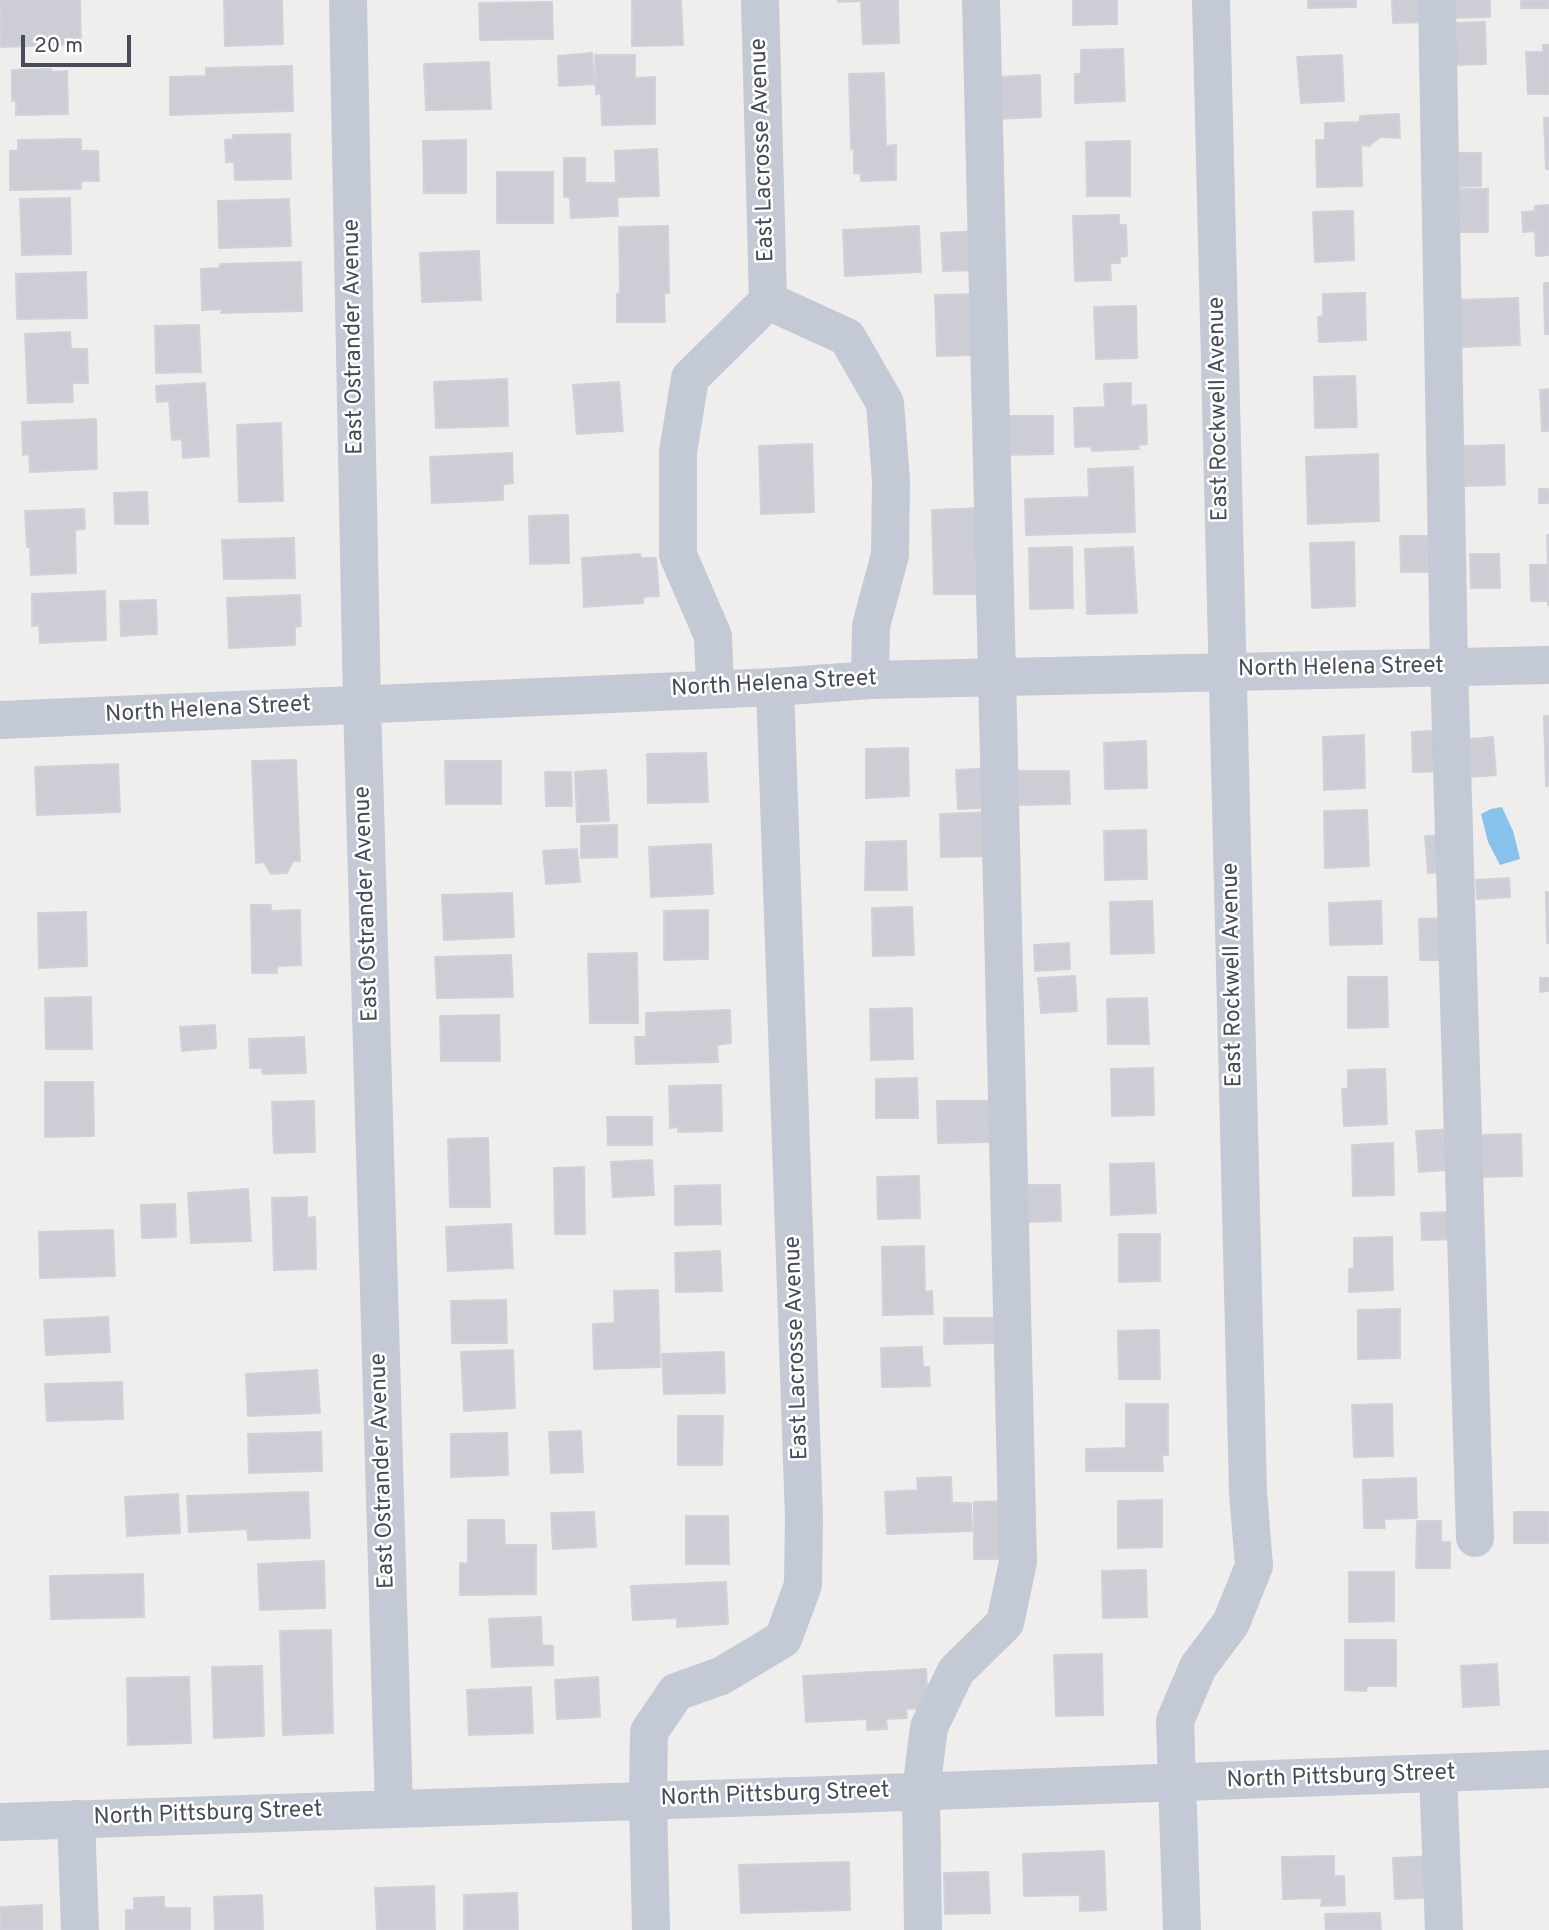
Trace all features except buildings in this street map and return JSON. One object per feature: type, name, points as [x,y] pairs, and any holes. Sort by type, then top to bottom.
[{"type":"street","name":"East Ostrander Avenue","points":[[348,0],[362,704],[394,1808]]},
{"type":"street","name":"East Lacrosse Avenue","points":[[760,0],[768,301]]},
{"type":"street","points":[[923,1930],[921,1791],[929,1727],[956,1671],[1005,1623],[1018,1562],[981,0]]},
{"type":"street","name":"East Rockwell Avenue","points":[[1182,1930],[1175,1721],[1198,1667],[1231,1623],[1254,1566],[1248,1492],[1211,0]]},
{"type":"street","points":[[1437,0],[1449,666],[1475,1538]]},
{"type":"street","points":[[715,689],[713,636],[678,555],[678,452],[690,378],[768,301],[847,337],[885,403],[891,480],[890,555],[872,626],[870,680]]},
{"type":"street","name":"North Helena Street","points":[[0,720],[775,687],[870,680],[1549,664]]},
{"type":"street","name":"East Lacrosse Avenue","points":[[652,1930],[649,1732],[676,1692],[721,1676],[783,1639],[803,1585],[803,1490],[775,687]]},
{"type":"street","name":"North Pittsburg Street","points":[[0,1822],[648,1799],[1177,1785],[1549,1769]]},
{"type":"street","points":[[1438,1773],[1444,1930]]},
{"type":"street","points":[[76,1819],[80,1930]]},
{"type":"water","points":[[1502,807],[1513,831],[1520,859],[1500,865],[1488,842],[1481,814]]}]
